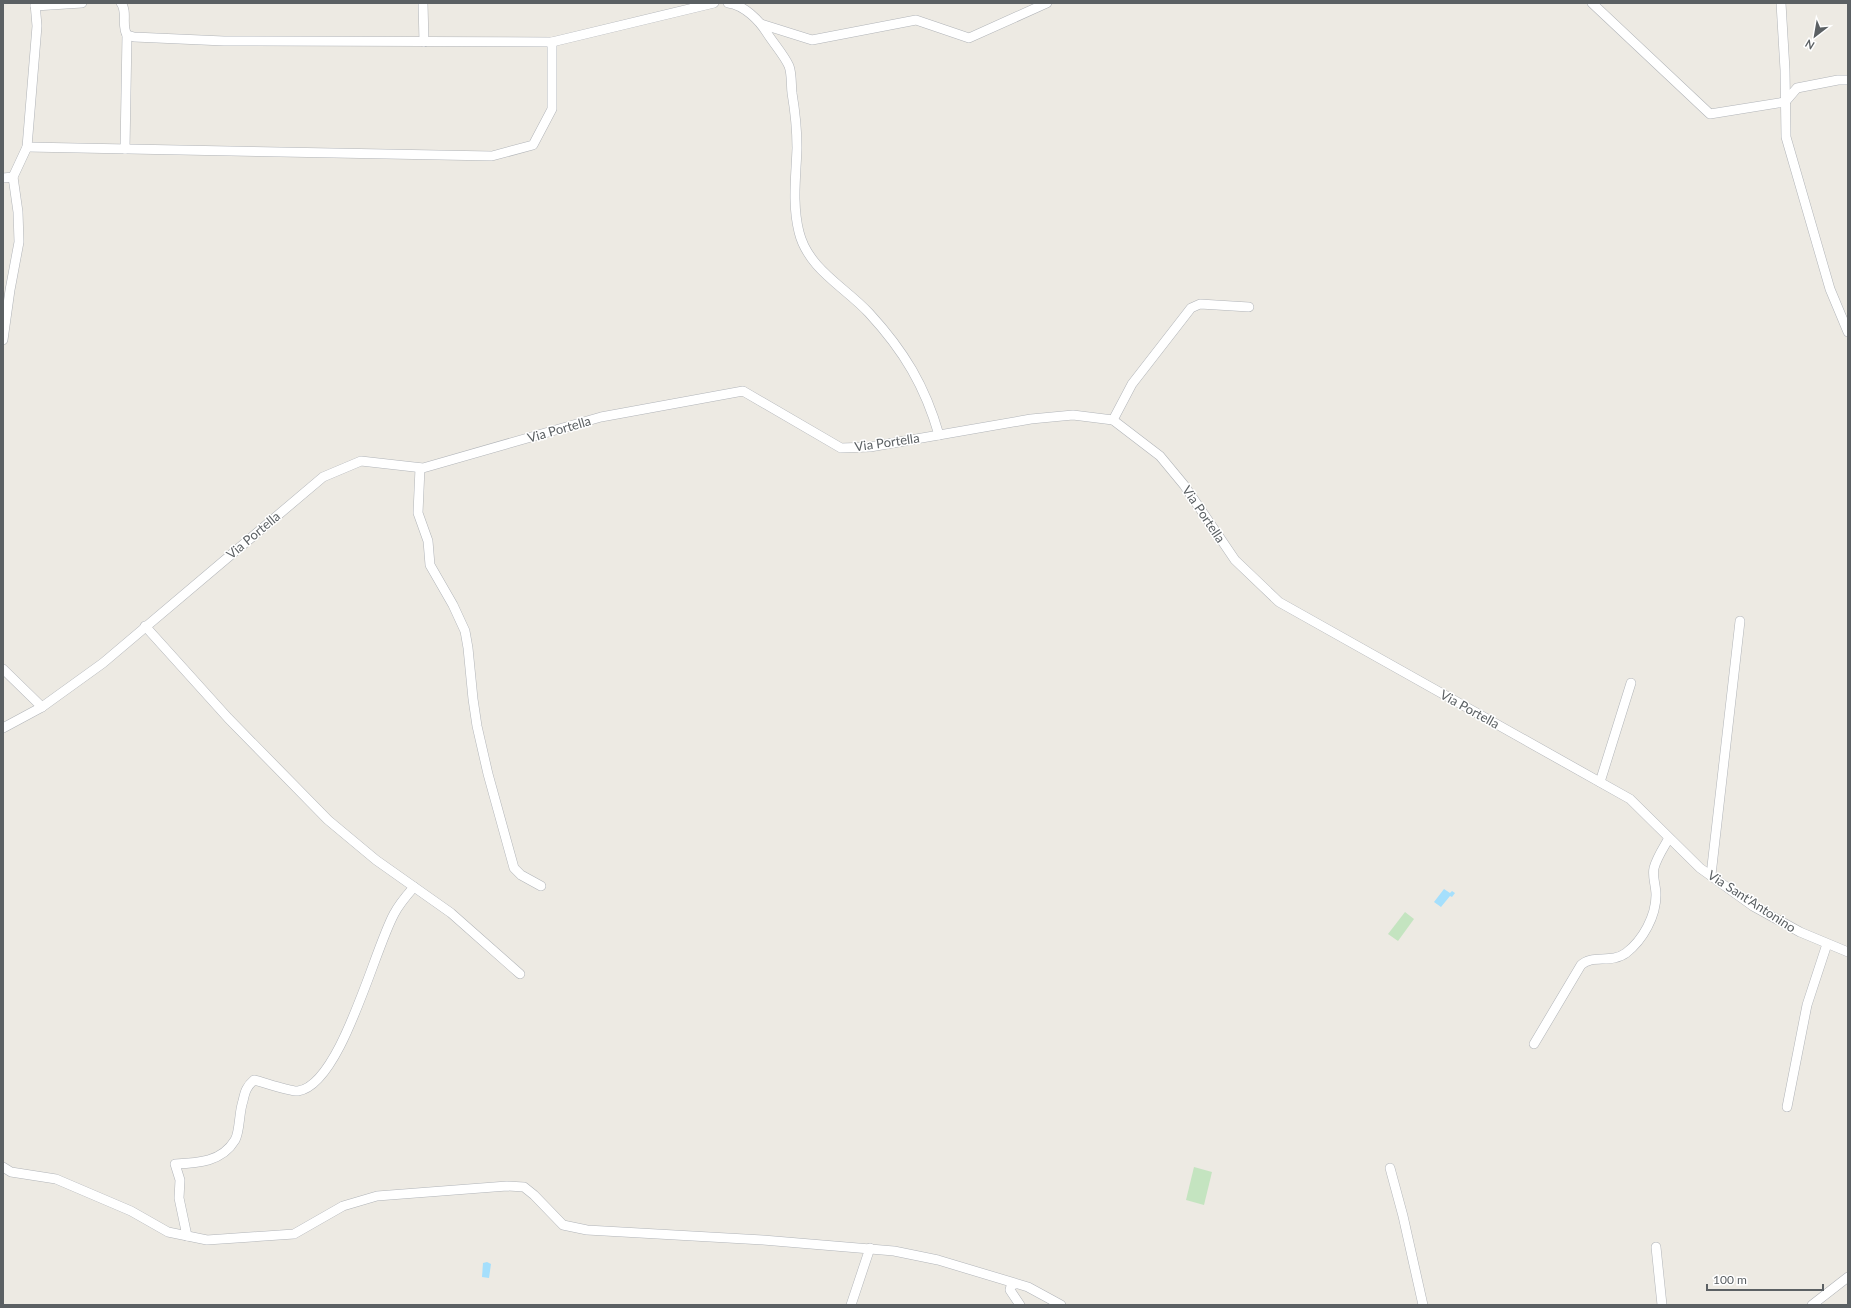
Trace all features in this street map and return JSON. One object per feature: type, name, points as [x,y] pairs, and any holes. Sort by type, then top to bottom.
[{"type":"street","points":[[3,340],[19,242],[18,212],[13,177],[27,147],[37,26],[35,4],[82,3]]},
{"type":"street","points":[[121,3],[124,6],[124,30],[127,35],[125,149]]},
{"type":"street","points":[[423,3],[424,42]]},
{"type":"street","points":[[127,35],[134,37],[224,41],[552,42],[714,3]]},
{"type":"street","points":[[731,3],[750,13],[761,24],[789,67],[797,146],[795,190],[796,219],[800,239],[815,262],[829,278],[868,312],[893,340],[906,360],[931,406],[939,435]]},
{"type":"street","points":[[761,24],[812,40],[916,20],[969,38],[1048,3]]},
{"type":"street","points":[[1592,3],[1710,114],[1785,102],[1797,88],[1838,80],[1848,80]]},
{"type":"street","points":[[1781,3],[1786,137],[1830,289],[1848,332]]},
{"type":"street","points":[[27,147],[492,156],[533,145],[552,109],[552,42]]},
{"type":"street","points":[[3,178],[13,177]]},
{"type":"street","points":[[1113,420],[1132,384],[1163,342],[1191,308],[1200,304],[1248,307]]},
{"type":"street","name":"Via Portella","points":[[3,728],[42,707],[103,663],[322,477],[361,461],[420,468],[601,417],[743,391],[840,448],[870,446],[1031,419],[1073,415],[1113,420],[1160,456],[1184,485],[1235,560],[1279,602],[1630,799],[1700,868]]},
{"type":"street","points":[[420,468],[418,513],[428,541],[430,565],[453,605],[465,631],[478,726],[488,774],[514,868],[521,875],[541,886]]},
{"type":"street","points":[[1711,875],[1740,621]]},
{"type":"street","points":[[145,626],[228,718],[328,820],[376,860],[451,913],[520,974]]},
{"type":"street","points":[[3,669],[42,707]]},
{"type":"street","points":[[1600,782],[1631,683]]},
{"type":"street","points":[[1534,1044],[1580,965],[1585,961],[1599,959],[1611,960],[1626,953],[1641,936],[1651,920],[1655,905],[1656,894],[1653,877],[1655,866],[1669,838]]},
{"type":"street","name":"Via Sant'Antonino","points":[[1700,868],[1753,906],[1800,932],[1848,952]]},
{"type":"street","points":[[187,1236],[179,1198],[180,1180],[175,1164],[201,1163],[220,1156],[236,1139],[240,1109],[247,1085],[254,1080],[297,1092],[313,1085],[326,1071],[366,985],[394,913],[414,887]]},
{"type":"street","points":[[1787,1107],[1807,1005],[1827,944]]},
{"type":"street","points":[[3,1167],[11,1172],[56,1179],[131,1212],[168,1232],[207,1240],[294,1234],[343,1206],[377,1196],[507,1186],[524,1187],[534,1195],[563,1225],[587,1230],[870,1248],[938,1260],[1028,1287],[1061,1305]]},
{"type":"street","points":[[1390,1168],[1406,1229],[1423,1305]]},
{"type":"street","points":[[1656,1247],[1662,1305]]},
{"type":"street","points":[[851,1305],[870,1248]]},
{"type":"street","points":[[1812,1305],[1848,1277]]},
{"type":"street","points":[[1016,1284],[1011,1286],[1010,1290],[1020,1305]]},
{"type":"green space","points":[[1405,912],[1414,919],[1398,941],[1388,934]]},
{"type":"green space","points":[[1194,1167],[1212,1172],[1204,1205],[1186,1200]]},
{"type":"water","points":[[1444,889],[1450,893],[1452,891],[1455,893],[1452,897],[1450,896],[1441,907],[1434,902]]},
{"type":"water","points":[[487,1262],[491,1264],[489,1278],[482,1277],[483,1263]]}]
